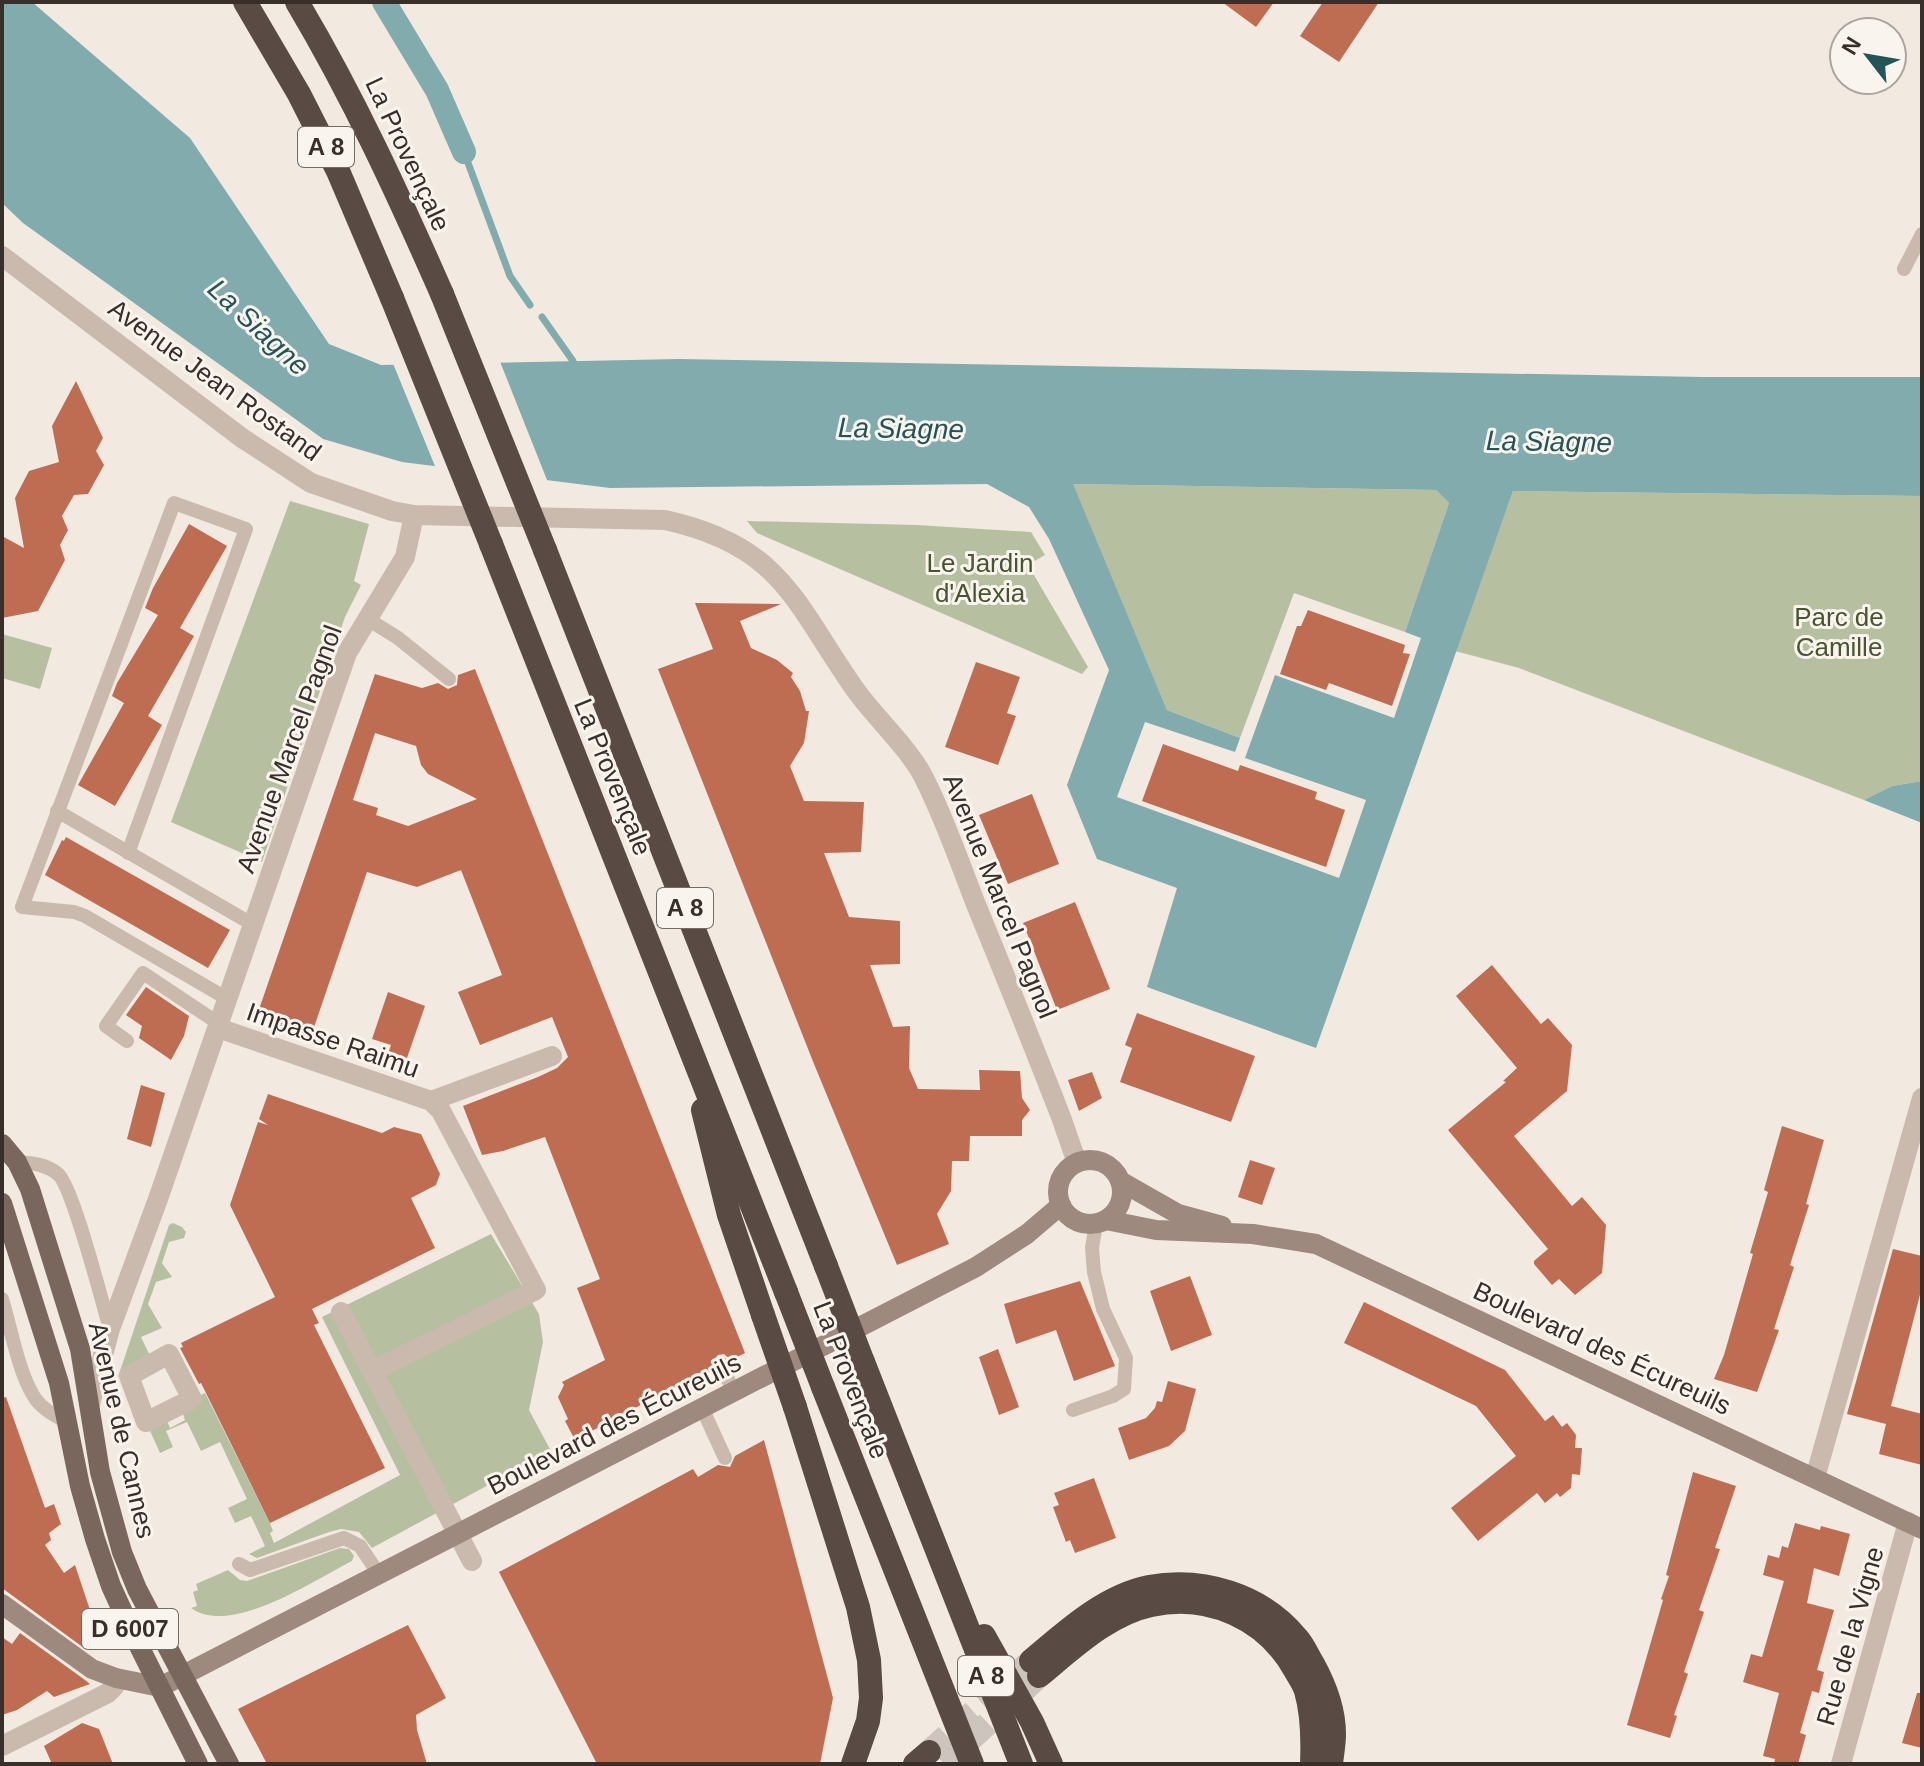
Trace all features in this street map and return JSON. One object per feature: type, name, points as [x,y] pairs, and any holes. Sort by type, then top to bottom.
[{"type":"highway","name":"La Provençale","points":[[245,2],[299,94],[338,171],[392,298],[972,1764]]},
{"type":"highway","name":"La Provençale","points":[[297,2],[339,72],[387,169],[442,294],[1021,1764]]},
{"type":"highway","points":[[690,1045],[709,1141],[725,1200],[858,1607],[869,1660],[870,1710],[853,1764]]},
{"type":"highway","points":[[1312,1764],[1313,1730],[1306,1689],[1284,1649],[1256,1624],[1225,1608],[1187,1602],[1151,1605],[1122,1616],[1035,1668],[1070,1629],[1113,1600],[1146,1587],[1185,1583],[1229,1591],[1267,1610],[1298,1639],[1324,1685],[1334,1732],[1331,1764]]},
{"type":"highway","points":[[952,1587],[1005,1672],[1051,1764]]},
{"type":"main road","name":"Avenue de Cannes","points":[[2,1144],[17,1162],[30,1189],[80,1349],[100,1472],[122,1552],[137,1589],[229,1764]]},
{"type":"main road","name":"Avenue de Cannes","points":[[2,1203],[59,1383],[80,1486],[103,1563],[132,1632],[198,1764]]},
{"type":"street","name":"Avenue Jean Rostand","points":[[2,256],[242,438],[311,483],[392,511],[414,515]]},
{"type":"street","name":"Avenue Marcel Pagnol","points":[[90,1404],[110,1329],[347,653],[405,557],[414,515],[665,520],[719,536],[746,550],[778,576],[857,692],[923,775],[1077,1163]]},
{"type":"street","name":"Impasse Raimu","points":[[218,1026],[431,1101],[441,1111],[536,1290],[372,1371]]},
{"type":"street","name":"Impasse Raimu","points":[[431,1101],[552,1056]]},
{"type":"street","points":[[1815,1478],[1922,1098]]},
{"type":"street","points":[[1097,1160],[1105,1163],[1120,1181],[1123,1193],[1120,1204],[1101,1222],[1075,1221],[1061,1205],[1058,1196],[1062,1176],[1077,1163],[1097,1160]]},
{"type":"street","name":"Boulevard des Écureuils","points":[[1120,1181],[1178,1214],[1253,1234],[1316,1244],[1915,1526]]},
{"type":"street","name":"Boulevard des Écureuils","points":[[160,1687],[976,1267],[1027,1234],[1061,1205]]},
{"type":"street","name":"Boulevard des Écureuils","points":[[1101,1222],[1156,1230],[1253,1234]]},
{"type":"street","points":[[341,1312],[472,1561]]},
{"type":"street","name":"Rue de la Vigne","points":[[1841,1764],[1915,1526]]},
{"type":"street","points":[[2,1604],[92,1669],[116,1678],[160,1687]]},
{"type":"street","points":[[2,1746],[108,1693],[114,1687],[116,1678]]},
{"type":"lane","points":[[1904,269],[1922,234]]},
{"type":"lane","points":[[128,853],[246,529],[174,503],[22,907],[74,912],[85,916],[226,998]]},
{"type":"lane","points":[[366,618],[398,638],[449,679]]},
{"type":"lane","points":[[57,811],[252,924]]},
{"type":"lane","points":[[127,1041],[106,1026],[143,973],[218,1026]]},
{"type":"lane","points":[[17,1162],[42,1165],[60,1175],[71,1197],[110,1329]]},
{"type":"lane","points":[[1073,1410],[1124,1389],[1126,1358],[1103,1309],[1094,1272],[1092,1248],[1101,1222]]},
{"type":"lane","points":[[2,1299],[34,1397],[52,1415],[67,1422]]},
{"type":"lane","points":[[722,1364],[733,1392]]},
{"type":"lane","points":[[702,1408],[725,1458]]},
{"type":"lane","points":[[239,1564],[250,1570],[344,1538],[360,1546],[380,1576]]},
{"type":"green space","points":[[1072,484],[1436,490],[1449,503],[1405,632],[1294,593],[1240,738],[1167,710]]},
{"type":"green space","name":"Parc de Camille","points":[[1513,491],[1922,496],[1922,781],[1892,786],[1864,800],[1519,668],[1455,651]]},
{"type":"green space","points":[[290,501],[369,524],[354,581],[361,585],[345,617],[262,862],[171,822]]},
{"type":"green space","name":"Le Jardin d'Alexia","points":[[747,521],[917,525],[1031,532],[1045,555],[1028,565],[1088,667],[1082,674],[757,533]]},
{"type":"green space","points":[[2,634],[52,648],[40,689],[2,678]]},
{"type":"green space","points":[[173,1223],[186,1232],[184,1238],[169,1242],[162,1263],[172,1277],[156,1282],[148,1304],[162,1328],[141,1337],[153,1362],[118,1377],[169,1225]]},
{"type":"green space","points":[[491,1234],[539,1314],[543,1342],[529,1410],[551,1451],[372,1548],[359,1532],[341,1529],[257,1558],[249,1554],[265,1546],[251,1516],[235,1523],[228,1508],[247,1499],[220,1442],[201,1451],[187,1422],[166,1431],[173,1447],[160,1453],[146,1422],[164,1414],[170,1428],[185,1420],[180,1405],[205,1393],[270,1523],[274,1543],[400,1475],[322,1317]]},
{"type":"green space","points":[[340,1548],[349,1549],[354,1556],[352,1561],[295,1592],[250,1611],[228,1616],[208,1615],[191,1608],[197,1606],[193,1592],[198,1590],[196,1584],[228,1570],[240,1580],[247,1581]]},
{"type":"water","name":"La Siagne","points":[[2,2],[32,2],[190,138],[329,344],[381,365],[679,359],[1703,377],[1922,377],[1922,496],[1513,491],[1316,1048],[1147,987],[1177,888],[1097,859],[1067,785],[1109,670],[1049,539],[1029,507],[987,484],[610,488],[402,462],[323,439],[23,223],[2,203]],"holes":[[[1073,484],[1436,490],[1449,503],[1405,632],[1421,638],[1394,718],[1275,675],[1245,758],[1366,800],[1339,878],[1117,797],[1145,722],[1235,752],[1240,738],[1167,710]]]},
{"type":"water","points":[[1922,781],[1922,823],[1864,800],[1892,786]]},
{"type":"pier","points":[[499,359],[549,485],[437,471],[392,361]]},
{"type":"building","points":[[1222,2],[1274,2],[1256,27]]},
{"type":"building","points":[[1323,2],[1379,2],[1339,62],[1300,36]]},
{"type":"building","points":[[76,381],[103,438],[96,451],[104,465],[88,494],[74,495],[62,516],[68,530],[60,545],[65,560],[38,611],[2,618],[2,536],[24,548],[15,498],[29,471],[59,462],[52,426]]},
{"type":"building","points":[[189,524],[227,546],[180,628],[194,636],[148,716],[162,725],[115,806],[78,785],[124,703],[112,696],[158,615],[145,608]]},
{"type":"building","points":[[695,603],[781,604],[740,621],[751,648],[777,660],[793,673],[791,677],[800,691],[806,711],[809,711],[804,743],[790,766],[804,801],[864,802],[861,852],[824,853],[849,917],[900,921],[900,964],[870,965],[893,1027],[910,1026],[909,1068],[918,1089],[980,1090],[979,1070],[1020,1071],[1022,1098],[1030,1110],[1022,1120],[1022,1136],[970,1136],[969,1161],[952,1161],[951,1191],[937,1214],[949,1244],[897,1265],[658,669],[713,649]]},
{"type":"building","points":[[1308,610],[1405,645],[1403,653],[1410,654],[1392,706],[1329,683],[1326,690],[1280,674],[1297,626],[1301,626]]},
{"type":"building","points":[[976,662],[1020,677],[1007,713],[1016,716],[998,765],[945,747]]},
{"type":"building","points":[[475,669],[745,1353],[731,1360],[724,1354],[718,1355],[712,1362],[713,1369],[575,1440],[558,1397],[564,1385],[562,1382],[605,1360],[577,1288],[600,1279],[545,1137],[482,1155],[463,1106],[538,1077],[557,1068],[568,1057],[552,1017],[480,1045],[458,992],[502,975],[461,870],[417,887],[367,872],[311,1036],[256,1018],[375,674],[422,688],[438,683],[448,689],[457,685],[458,675]],"holes":[[[375,733],[416,746],[421,765],[428,774],[477,799],[408,826],[376,815],[378,808],[353,800]]]},
{"type":"building","points":[[1163,744],[1238,771],[1240,765],[1317,792],[1315,799],[1345,810],[1326,867],[1142,801]]},
{"type":"building","points":[[1032,794],[1059,864],[1008,884],[979,815]]},
{"type":"building","points":[[66,837],[230,930],[208,968],[45,875]]},
{"type":"building","points":[[1075,902],[1110,989],[1057,1010],[1023,923]]},
{"type":"building","points":[[1492,965],[1541,1024],[1548,1018],[1572,1045],[1567,1091],[1514,1136],[1572,1206],[1582,1197],[1606,1225],[1602,1273],[1575,1295],[1559,1279],[1552,1285],[1534,1264],[1548,1249],[1448,1130],[1506,1082],[1503,1081],[1517,1068],[1456,996]]},
{"type":"building","points":[[146,987],[189,1016],[184,1036],[171,1060],[139,1038],[142,1026],[126,1015]]},
{"type":"building","points":[[388,992],[425,1006],[407,1058],[389,1051],[391,1045],[372,1039]]},
{"type":"building","points":[[1137,1013],[1255,1056],[1231,1122],[1120,1082],[1132,1048],[1125,1045]]},
{"type":"building","points":[[1092,1072],[1102,1098],[1079,1111],[1068,1080]]},
{"type":"building","points":[[141,1085],[165,1093],[151,1147],[127,1139]]},
{"type":"building","points":[[268,1094],[382,1133],[394,1127],[421,1134],[440,1174],[436,1185],[411,1198],[435,1248],[312,1309],[319,1323],[314,1325],[385,1468],[270,1523],[201,1383],[180,1348],[183,1347],[181,1343],[275,1297],[230,1205],[258,1122],[268,1125],[259,1119]]},
{"type":"building","points":[[1782,1126],[1824,1140],[1806,1204],[1809,1205],[1790,1265],[1794,1267],[1774,1329],[1779,1330],[1757,1392],[1714,1379],[1753,1254],[1750,1253],[1768,1192],[1764,1190]]},
{"type":"building","points":[[1250,1160],[1275,1168],[1262,1205],[1238,1197]]},
{"type":"building","points":[[1893,1249],[1922,1256],[1922,1287],[1891,1406],[1922,1414],[1922,1465],[1879,1454],[1886,1424],[1847,1414]]},
{"type":"building","points":[[1190,1276],[1212,1335],[1171,1351],[1150,1291]]},
{"type":"building","points":[[1080,1281],[1115,1366],[1074,1381],[1056,1330],[1016,1344],[1004,1304]]},
{"type":"building","points":[[1364,1302],[1505,1370],[1545,1421],[1553,1415],[1562,1427],[1567,1423],[1576,1435],[1575,1448],[1582,1448],[1580,1475],[1572,1474],[1571,1488],[1560,1497],[1557,1493],[1545,1503],[1537,1493],[1478,1541],[1451,1508],[1516,1456],[1476,1406],[1344,1343]]},
{"type":"building","points":[[998,1349],[1019,1407],[999,1415],[979,1357]]},
{"type":"building","points":[[1168,1381],[1196,1389],[1185,1431],[1169,1446],[1129,1460],[1118,1428],[1146,1418],[1157,1401],[1162,1402]]},
{"type":"building","points":[[6,1397],[45,1508],[54,1504],[61,1524],[49,1533],[51,1540],[45,1545],[64,1573],[75,1565],[99,1637],[84,1648],[2,1588],[2,1398]]},
{"type":"building","points":[[764,1440],[833,1698],[820,1764],[597,1764],[499,1572],[693,1469],[698,1477],[718,1465],[730,1467],[735,1456]]},
{"type":"building","points":[[1693,1472],[1736,1486],[1715,1548],[1720,1549],[1699,1610],[1704,1612],[1684,1672],[1688,1674],[1670,1738],[1627,1725],[1663,1600],[1669,1576],[1666,1575]]},
{"type":"building","points":[[1094,1478],[1116,1538],[1075,1553],[1070,1540],[1066,1542],[1053,1507],[1059,1505],[1054,1493]]},
{"type":"building","points":[[1795,1523],[1850,1534],[1839,1576],[1814,1568],[1807,1603],[1834,1610],[1817,1670],[1824,1672],[1819,1693],[1812,1691],[1800,1733],[1806,1735],[1798,1764],[1774,1764],[1775,1759],[1763,1756],[1779,1693],[1743,1682],[1751,1654],[1762,1657],[1784,1581],[1763,1575],[1768,1555],[1779,1558],[1782,1546],[1788,1548]]},
{"type":"building","points":[[408,1625],[446,1698],[416,1715],[427,1764],[267,1764],[238,1709]]},
{"type":"building","points":[[20,1633],[90,1684],[54,1697],[47,1691],[17,1710],[2,1715],[2,1637],[12,1644]]},
{"type":"building","points":[[1917,1693],[1922,1693],[1922,1748],[1902,1743]]},
{"type":"building","points":[[82,1723],[99,1729],[113,1764],[52,1764],[44,1746]]},
{"type":"waterway","points":[[384,2],[437,90],[464,152]]},
{"type":"waterway","points":[[464,152],[510,276],[530,305]]},
{"type":"waterway","points":[[542,317],[573,361]]},
{"type":"tunnel","points":[[929,1752],[1031,1661]]},
{"type":"tunnel","points":[[944,1764],[1039,1676]]}]
